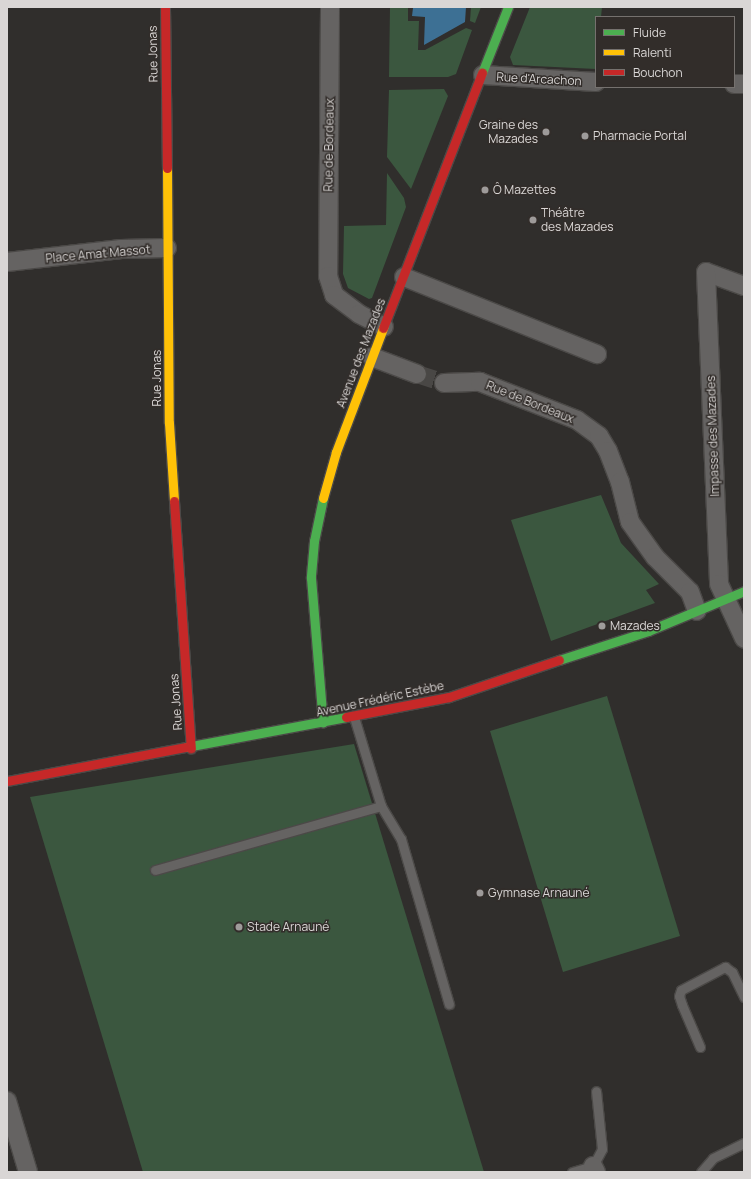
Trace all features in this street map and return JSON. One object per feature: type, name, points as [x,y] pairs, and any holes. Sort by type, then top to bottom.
[{"type":"street","name":"Rue Jonas","points":[[165,7],[169,423],[191,748]]},
{"type":"street","name":"Rue de Bordeaux","points":[[330,7],[328,276],[334,295],[359,314],[384,327]]},
{"type":"street","name":"Avenue des Mazades","points":[[323,723],[311,578],[314,541],[322,501],[336,452],[508,7]]},
{"type":"street","name":"Rue d'Arcachon","points":[[483,75],[595,82]]},
{"type":"street","name":"Place Amat Massot","points":[[7,262],[121,249],[167,248]]},
{"type":"street","name":"Impasse des Mazades","points":[[744,286],[706,272],[719,584],[724,599],[744,638]]},
{"type":"street","points":[[404,277],[596,354]]},
{"type":"street","points":[[372,357],[417,374]]},
{"type":"street","name":"Rue de Bordeaux","points":[[444,383],[480,382],[577,420],[598,436],[608,451],[620,482],[630,522],[655,556],[690,592],[697,611]]},
{"type":"street","name":"Avenue Frédéric Estèbe","points":[[7,781],[323,723],[449,697],[648,631],[744,591]]},
{"type":"street","points":[[7,1101],[28,1172]]},
{"type":"lane","points":[[354,717],[381,806],[401,839],[449,1004]]},
{"type":"lane","points":[[155,870],[381,806]]},
{"type":"lane","points":[[700,1047],[679,996],[681,990],[725,967],[732,972],[744,997]]},
{"type":"lane","points":[[572,1172],[595,1169],[602,1149],[596,1091]]},
{"type":"lane","points":[[701,1172],[713,1158],[744,1143]]},
{"type":"green space","points":[[390,7],[408,7],[408,21],[419,21],[418,50],[425,50],[466,28],[472,30],[456,74],[448,77],[389,77]]},
{"type":"green space","points":[[471,7],[481,7],[475,23],[470,21]]},
{"type":"green space","points":[[530,7],[602,7],[601,16],[595,16],[595,69],[513,65],[510,57]]},
{"type":"green space","points":[[444,89],[448,96],[411,189],[387,157],[389,90]]},
{"type":"green space","points":[[387,173],[404,198],[406,207],[372,298],[369,299],[348,288],[343,274],[344,226],[386,225]]},
{"type":"green space","points":[[601,495],[621,543],[659,584],[646,590],[655,603],[551,641],[511,520]]},
{"type":"green space","points":[[607,696],[680,936],[563,972],[490,731]]},
{"type":"green space","name":"Stade Arnauné","points":[[354,744],[484,1172],[143,1172],[30,797]]},
{"type":"water","points":[[466,7],[465,22],[424,45],[425,17],[412,16],[413,8]]},
{"type":"tunnel","points":[[417,374],[444,383]]},
{"type":"traffic: fast","points":[[482,73],[508,7]]},
{"type":"traffic: fast","points":[[323,498],[314,541],[311,578],[323,723]]},
{"type":"traffic: fast","points":[[559,660],[648,631],[744,591]]},
{"type":"traffic: fast","points":[[186,747],[346,717]]},
{"type":"traffic: slow","points":[[167,168],[169,423],[174,501]]},
{"type":"traffic: slow","points":[[323,498],[336,452],[383,328]]},
{"type":"traffic: jam","points":[[165,7],[167,168]]},
{"type":"traffic: jam","points":[[383,328],[482,73]]},
{"type":"traffic: jam","points":[[174,501],[191,748]]},
{"type":"traffic: jam","points":[[346,717],[449,697],[559,660]]},
{"type":"traffic: jam","points":[[7,781],[186,747]]},
{"type":"place","name":"Graine des Mazades","points":[[546,132]]},
{"type":"place","name":"Pharmacie Portal","points":[[585,136]]},
{"type":"place","name":"Ô Mazettes","points":[[485,190]]},
{"type":"place","name":"Théâtre des Mazades","points":[[533,220]]},
{"type":"place","name":"Mazades","points":[[602,626]]},
{"type":"place","name":"Gymnase Arnauné","points":[[480,893]]},
{"type":"place","name":"Stade Arnauné","points":[[239,927]]}]
